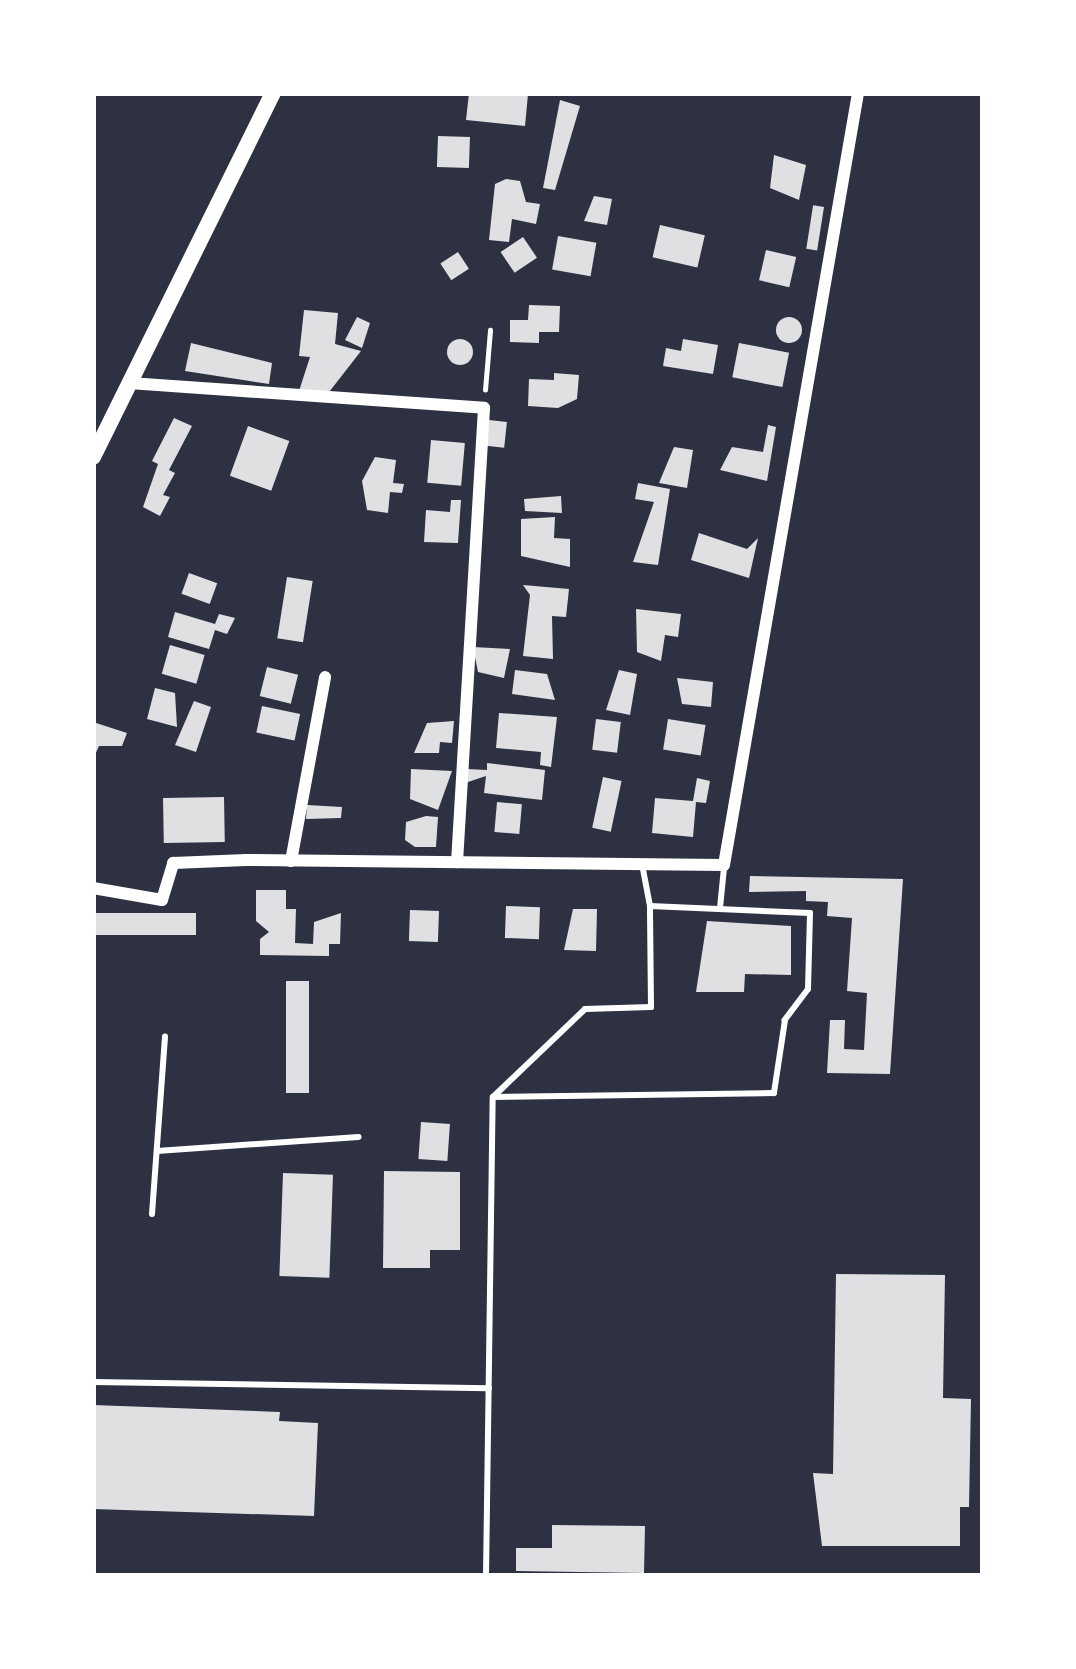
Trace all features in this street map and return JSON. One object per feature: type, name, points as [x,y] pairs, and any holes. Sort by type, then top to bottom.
[{"type":"street","points":[[93,457],[273,93]]},
{"type":"street","points":[[93,888],[162,900],[173,863],[724,865],[858,93]]},
{"type":"street","points":[[130,383],[484,408],[457,862]]},
{"type":"street","points":[[291,860],[325,677]]},
{"type":"lane","points":[[487,1576],[493,1097],[585,1009],[651,1007],[650,906],[642,864]]},
{"type":"lane","points":[[720,908],[724,865]]},
{"type":"lane","points":[[493,1097],[774,1093],[785,1020],[808,989],[810,913],[650,906]]},
{"type":"lane","points":[[152,1214],[166,1036]]},
{"type":"lane","points":[[157,1151],[359,1137]]},
{"type":"lane","points":[[93,1382],[489,1388]]},
{"type":"path","points":[[484,408],[490,330]]},
{"type":"building","points":[[469,93],[528,94],[525,126],[466,120]]},
{"type":"building","points":[[560,100],[580,106],[555,190],[543,188]]},
{"type":"building","points":[[438,136],[470,137],[469,168],[437,167]]},
{"type":"building","points":[[774,155],[806,165],[799,200],[770,188]]},
{"type":"building","points":[[506,179],[520,181],[526,202],[540,204],[536,224],[512,219],[509,242],[489,240],[495,184]]},
{"type":"building","points":[[594,196],[612,199],[607,225],[584,221]]},
{"type":"building","points":[[813,205],[824,207],[817,250],[806,249]]},
{"type":"building","points":[[660,225],[705,235],[697,268],[653,257]]},
{"type":"building","points":[[558,236],[596,243],[591,276],[552,269]]},
{"type":"building","points":[[523,237],[537,258],[515,273],[501,252]]},
{"type":"building","points":[[766,250],[796,257],[789,287],[759,280]]},
{"type":"building","points":[[458,252],[469,269],[451,280],[440,263]]},
{"type":"building","points":[[529,305],[560,306],[559,332],[539,332],[539,343],[510,342],[510,320],[528,320]]},
{"type":"building","points":[[304,310],[338,313],[335,344],[361,351],[326,396],[299,391],[310,357],[299,356]]},
{"type":"building","points":[[357,317],[370,323],[362,348],[345,340]]},
{"type":"building","points":[[789,317],[802,330],[789,343],[776,330]]},
{"type":"building","points":[[460,339],[473,352],[460,365],[447,352]]},
{"type":"building","points":[[683,339],[718,345],[713,374],[663,366],[666,348],[681,351]]},
{"type":"building","points":[[191,343],[272,363],[269,384],[185,371]]},
{"type":"building","points":[[739,343],[789,353],[782,387],[732,377]]},
{"type":"building","points":[[554,373],[579,375],[577,399],[558,408],[528,406],[529,379],[554,380]]},
{"type":"building","points":[[174,418],[192,426],[169,470],[175,473],[163,495],[170,497],[160,516],[143,507],[158,464],[152,461]]},
{"type":"building","points":[[489,420],[507,422],[504,448],[486,446]]},
{"type":"building","points":[[768,425],[776,427],[767,481],[720,470],[732,447],[763,452]]},
{"type":"building","points":[[248,426],[289,441],[271,491],[230,476]]},
{"type":"building","points":[[431,440],[465,443],[461,486],[427,483]]},
{"type":"building","points":[[674,447],[693,450],[687,488],[659,483]]},
{"type":"building","points":[[375,457],[396,460],[393,483],[404,484],[402,493],[390,492],[388,513],[367,510],[362,481]]},
{"type":"building","points":[[638,483],[670,489],[658,565],[633,562],[654,502],[635,499]]},
{"type":"building","points":[[561,496],[562,513],[525,511],[524,499]]},
{"type":"building","points":[[451,500],[461,500],[458,543],[424,542],[426,510],[450,512]]},
{"type":"building","points":[[555,517],[554,538],[570,539],[570,567],[521,556],[521,519]]},
{"type":"building","points":[[699,533],[747,549],[758,538],[749,578],[691,560]]},
{"type":"building","points":[[189,573],[217,583],[210,604],[181,594]]},
{"type":"building","points":[[287,577],[313,581],[303,642],[277,638]]},
{"type":"building","points":[[523,585],[569,589],[566,617],[552,616],[553,659],[523,656],[530,595]]},
{"type":"building","points":[[636,609],[681,614],[678,637],[665,635],[661,661],[637,652]]},
{"type":"building","points":[[175,612],[215,624],[219,614],[235,618],[227,634],[215,630],[209,649],[168,637]]},
{"type":"building","points":[[170,645],[205,655],[196,684],[162,674]]},
{"type":"building","points":[[473,647],[510,649],[504,678],[478,672]]},
{"type":"building","points":[[267,667],[298,675],[291,704],[260,696]]},
{"type":"building","points":[[515,670],[547,674],[555,700],[512,694]]},
{"type":"building","points":[[619,670],[637,674],[630,715],[606,710]]},
{"type":"building","points":[[677,678],[713,682],[711,707],[682,704]]},
{"type":"building","points":[[155,688],[175,693],[177,727],[147,719]]},
{"type":"building","points":[[194,701],[211,707],[196,752],[175,745]]},
{"type":"building","points":[[262,706],[300,714],[295,741],[256,732]]},
{"type":"building","points":[[499,713],[557,717],[551,767],[540,765],[541,752],[496,748]]},
{"type":"building","points":[[596,719],[621,722],[617,753],[592,750]]},
{"type":"building","points":[[668,719],[706,725],[701,756],[663,750]]},
{"type":"building","points":[[454,721],[452,743],[440,742],[439,753],[414,753],[427,723]]},
{"type":"building","points":[[93,722],[127,733],[122,746],[99,746],[93,759]]},
{"type":"building","points":[[487,763],[545,770],[542,800],[484,793],[486,776],[465,783],[466,769],[487,770]]},
{"type":"building","points":[[411,769],[452,771],[438,810],[410,799]]},
{"type":"building","points":[[603,777],[622,781],[611,832],[592,828]]},
{"type":"building","points":[[697,778],[710,781],[706,803],[696,802],[693,837],[652,833],[655,798],[693,801]]},
{"type":"building","points":[[224,797],[225,842],[164,843],[163,798]]},
{"type":"building","points":[[497,802],[522,804],[519,834],[494,832]]},
{"type":"building","points":[[307,805],[342,807],[341,818],[306,819]]},
{"type":"building","points":[[438,817],[436,847],[415,847],[405,840],[406,822]]},
{"type":"building","points":[[750,876],[903,879],[890,1074],[827,1073],[830,1020],[845,1020],[844,1049],[864,1050],[867,993],[847,991],[852,918],[827,916],[828,902],[806,901],[806,891],[749,892]]},
{"type":"building","points":[[256,890],[286,890],[286,909],[296,909],[295,943],[313,944],[314,922],[341,913],[340,944],[329,944],[329,956],[260,955],[260,939],[269,932],[256,921]]},
{"type":"building","points":[[506,906],[540,907],[539,939],[505,938]]},
{"type":"building","points":[[573,909],[597,909],[596,951],[564,950]]},
{"type":"building","points":[[410,910],[439,911],[438,942],[409,941]]},
{"type":"building","points":[[93,913],[196,913],[196,935],[93,935]]},
{"type":"building","points":[[707,921],[791,926],[791,975],[745,974],[744,992],[696,992]]},
{"type":"building","points":[[286,981],[309,981],[309,1093],[286,1093]]},
{"type":"building","points":[[421,1122],[450,1124],[447,1161],[418,1159]]},
{"type":"building","points":[[384,1171],[460,1172],[460,1250],[430,1250],[430,1268],[383,1268]]},
{"type":"building","points":[[283,1173],[333,1175],[329,1278],[279,1276]]},
{"type":"building","points":[[836,1274],[945,1275],[943,1398],[971,1399],[969,1507],[960,1507],[960,1546],[822,1546],[813,1473],[833,1474]]},
{"type":"building","points":[[93,1405],[280,1412],[279,1421],[318,1423],[314,1516],[93,1509]]},
{"type":"building","points":[[552,1525],[645,1526],[644,1573],[516,1571],[516,1548],[552,1548]]}]
